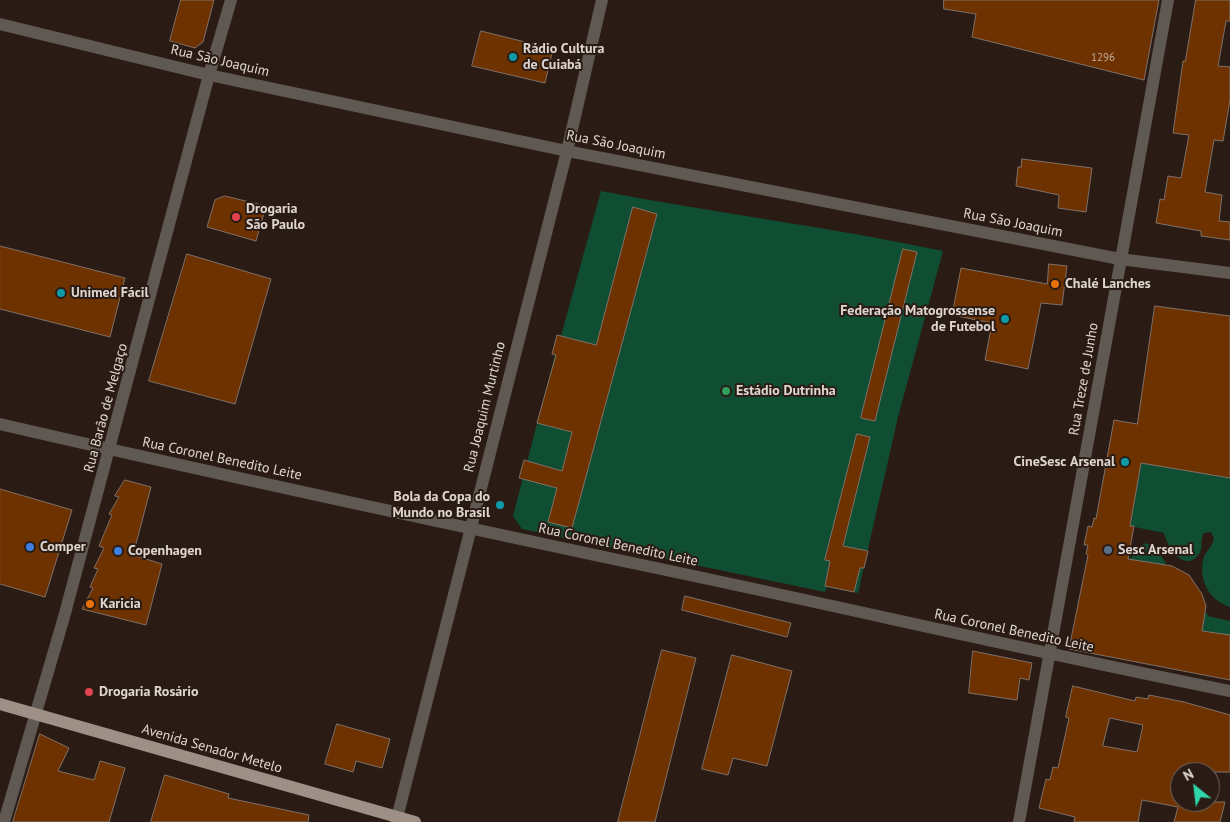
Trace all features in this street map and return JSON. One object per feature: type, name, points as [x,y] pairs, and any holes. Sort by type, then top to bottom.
[{"type":"main road","name":"Avenida Senador Metelo","points":[[0,704],[397,819],[415,822]]},
{"type":"street","name":"Rua Barão de Melgaço","points":[[4,822],[110,450],[209,75],[231,0]]},
{"type":"street","name":"Rua Joaquim Murtinho","points":[[397,819],[567,151],[602,0]]},
{"type":"street","name":"Rua Treze de Junho","points":[[1019,822],[1168,0]]},
{"type":"street","name":"Rua São Joaquim","points":[[0,24],[209,75],[567,151],[1120,259],[1230,273]]},
{"type":"street","name":"Rua Coronel Benedito Leite","points":[[0,424],[110,450],[663,569],[1050,655],[1230,691]]},
{"type":"green space","name":"Estádio Dutrinha","points":[[601,191],[943,251],[898,417],[858,593],[827,587],[825,592],[522,529],[513,516],[555,355],[552,354],[557,335],[561,336]]},
{"type":"green space","points":[[1141,463],[1230,478],[1230,607],[1216,600],[1204,582],[1203,560],[1214,538],[1211,532],[1204,533],[1200,552],[1189,561],[1178,557],[1173,552],[1164,533],[1130,526]]},
{"type":"green space","points":[[1144,543],[1155,549],[1167,566],[1128,561]]},
{"type":"green space","points":[[1205,610],[1208,616],[1230,621],[1230,635],[1202,631]]},
{"type":"building","points":[[181,0],[214,0],[203,42],[195,48],[170,41]]},
{"type":"building","points":[[944,0],[1159,0],[1144,80],[972,37],[976,14],[944,9]]},
{"type":"building","points":[[1196,0],[1230,0],[1230,21],[1226,21],[1218,66],[1230,67],[1230,100],[1223,141],[1214,140],[1205,192],[1222,195],[1219,221],[1230,222],[1230,240],[1201,236],[1201,231],[1156,223],[1160,199],[1164,200],[1168,176],[1181,178],[1189,135],[1173,133],[1183,61],[1185,61]]},
{"type":"building","name":"Rádio Cultura de Cuiabá","points":[[481,31],[553,49],[545,83],[472,66]]},
{"type":"building","points":[[1022,159],[1092,168],[1086,212],[1058,208],[1059,195],[1016,186],[1018,167],[1021,167]]},
{"type":"building","name":"Drogaria São Paulo","points":[[225,196],[266,206],[256,241],[207,227],[215,200]]},
{"type":"building","points":[[633,207],[657,214],[572,528],[548,522],[557,488],[519,478],[524,460],[562,471],[572,432],[537,423],[556,355],[552,354],[557,335],[596,345]]},
{"type":"building","name":"Unimed Fácil","points":[[0,246],[125,278],[110,337],[0,309]]},
{"type":"building","points":[[903,249],[917,252],[875,421],[861,418]]},
{"type":"building","points":[[187,254],[271,279],[235,404],[149,381]]},
{"type":"building","name":"Federação Matogrossense de Futebol","points":[[1049,264],[1067,266],[1062,305],[1041,303],[1028,369],[985,360],[992,323],[952,315],[961,268],[1047,284]]},
{"type":"building","name":"Sesc Arsenal","points":[[1155,306],[1230,316],[1230,478],[1141,463],[1130,526],[1134,526],[1128,559],[1172,566],[1189,575],[1202,594],[1206,606],[1202,631],[1230,635],[1230,680],[1069,649],[1088,555],[1086,554],[1088,545],[1084,545],[1088,526],[1092,527],[1094,518],[1096,519],[1114,420],[1137,424]]},
{"type":"building","points":[[857,434],[870,437],[843,546],[868,551],[864,568],[860,568],[854,592],[825,586],[830,561],[825,560]]},
{"type":"building","name":"Copenhagen","points":[[125,480],[151,487],[133,555],[162,564],[146,625],[82,609],[93,588],[90,587],[98,569],[94,568],[104,548],[99,546],[112,515],[109,514],[119,497],[115,496]]},
{"type":"building","name":"Comper","points":[[0,489],[72,510],[45,597],[0,584]]},
{"type":"building","points":[[685,596],[791,623],[787,637],[682,610]]},
{"type":"building","points":[[662,650],[696,658],[655,822],[618,822]]},
{"type":"building","points":[[973,651],[1032,663],[1029,680],[1020,678],[1017,700],[969,693]]},
{"type":"building","points":[[732,655],[792,671],[767,766],[733,758],[728,775],[702,769]]},
{"type":"building","points":[[1073,686],[1135,701],[1136,697],[1148,699],[1149,695],[1184,702],[1230,715],[1230,772],[1220,772],[1220,762],[1170,762],[1170,805],[1142,800],[1138,822],[1074,822],[1075,817],[1039,808],[1046,779],[1050,780],[1053,767],[1058,768],[1069,718],[1066,717]],"holes":[[[1110,718],[1143,725],[1137,752],[1103,746]]]},
{"type":"building","points":[[337,724],[390,739],[382,768],[356,761],[353,772],[325,764]]},
{"type":"building","points":[[40,734],[69,748],[58,771],[94,780],[100,761],[125,768],[109,822],[13,822]]},
{"type":"building","points":[[165,775],[229,794],[228,798],[309,815],[308,822],[151,822]]},
{"type":"building","points":[[1220,802],[1225,802],[1220,822],[1174,822],[1177,812],[1220,812]]},
{"type":"place","name":"Rádio Cultura de Cuiabá","points":[[513,57]]},
{"type":"place","name":"Drogaria São Paulo","points":[[236,217]]},
{"type":"place","name":"Chalé Lanches","points":[[1055,284]]},
{"type":"place","name":"Unimed Fácil","points":[[61,293]]},
{"type":"place","name":"Federação Matogrossense de Futebol","points":[[1005,319]]},
{"type":"place","name":"Estádio Dutrinha","points":[[726,391]]},
{"type":"place","name":"CineSesc Arsenal","points":[[1125,462]]},
{"type":"place","name":"Bola da Copa do Mundo no Brasil","points":[[500,505]]},
{"type":"place","name":"Comper","points":[[30,547]]},
{"type":"place","name":"Sesc Arsenal","points":[[1108,550]]},
{"type":"place","name":"Copenhagen","points":[[118,551]]},
{"type":"place","name":"Karicia","points":[[90,604]]},
{"type":"place","name":"Drogaria Rosário","points":[[89,692]]}]
